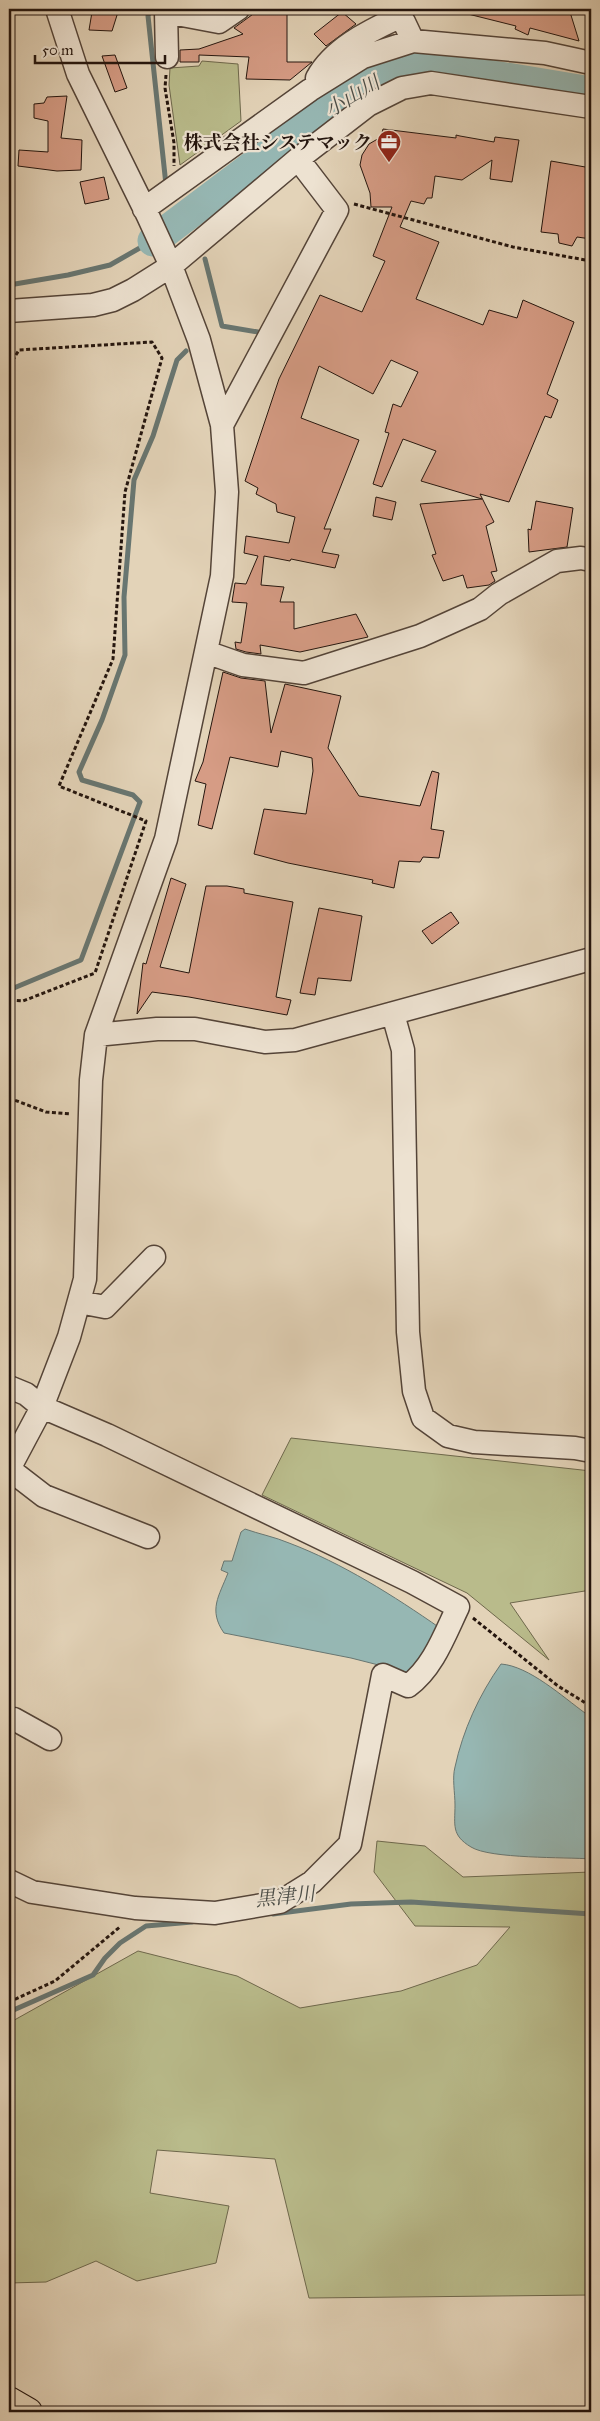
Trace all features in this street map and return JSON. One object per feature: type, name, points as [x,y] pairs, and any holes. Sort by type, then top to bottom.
[{"type":"highway","points":[[9,2401],[28,2412]]},
{"type":"street","points":[[57,9],[78,74],[146,213],[166,257],[199,340],[222,425],[227,492],[222,576],[166,839],[96,1035],[90,1080],[85,1279],[69,1337],[42,1407],[9,1469],[44,1496],[148,1538]]},
{"type":"street","points":[[167,57],[166,10],[220,22],[238,9]]},
{"type":"street","points":[[146,213],[178,185],[310,90],[363,57],[413,41],[545,53],[591,63]]},
{"type":"street","points":[[9,311],[93,305],[114,300],[133,290],[166,257],[368,105],[402,88],[430,83],[591,107]]},
{"type":"street","points":[[222,425],[337,210],[298,159]]},
{"type":"street","points":[[206,652],[242,665],[304,673],[420,636],[480,609],[500,594],[558,561],[581,558],[591,560]]},
{"type":"street","points":[[96,1035],[157,1029],[195,1029],[265,1042],[295,1040],[591,959]]},
{"type":"street","points":[[393,1014],[403,1050],[408,1332],[414,1391],[423,1418],[448,1436],[474,1442],[575,1448],[591,1451]]},
{"type":"street","points":[[79,1302],[105,1307],[154,1257]]},
{"type":"street","points":[[9,1387],[26,1394],[42,1407],[107,1435],[412,1582],[458,1607],[441,1643],[420,1677],[408,1686],[383,1675],[350,1844],[312,1882],[280,1902],[215,1913],[135,1908],[32,1892],[9,1882]]},
{"type":"street","points":[[9,1720],[14,1718],[50,1739]]},
{"type":"path","points":[[167,57],[165,88],[174,143],[172,158],[178,185]]},
{"type":"path","points":[[337,210],[353,204],[513,247],[591,261]]},
{"type":"path","points":[[9,366],[19,350],[152,342],[162,358],[125,492],[113,659],[59,786],[146,821],[95,973],[23,1001],[9,1000]]},
{"type":"path","points":[[9,1098],[46,1112],[89,1115]]},
{"type":"path","points":[[458,1607],[558,1686],[584,1702],[591,1710]]},
{"type":"path","points":[[9,2002],[55,1981],[131,1917],[135,1908]]},
{"type":"green space","points":[[202,61],[238,64],[241,121],[180,165],[169,85],[170,68],[199,66]]},
{"type":"green space","points":[[291,1438],[591,1471],[591,1590],[510,1603],[549,1660],[467,1593],[262,1495]]},
{"type":"green space","points":[[377,1841],[425,1846],[463,1877],[591,1872],[591,2295],[309,2298],[275,2159],[157,2150],[150,2193],[229,2206],[216,2263],[137,2281],[96,2261],[46,2282],[9,2283],[9,2023],[138,1951],[237,1976],[300,2008],[401,1991],[477,1965],[510,1927],[415,1926],[374,1872]]},
{"type":"water","points":[[245,1529],[284,1541],[348,1570],[386,1592],[440,1628],[414,1674],[351,1658],[224,1633],[219,1625],[216,1610],[228,1573],[221,1570],[224,1561],[232,1561],[241,1532]]},
{"type":"water","points":[[501,1664],[523,1670],[534,1676],[591,1719],[591,1859],[494,1854],[471,1847],[457,1834],[454,1776],[458,1753],[473,1713]]},
{"type":"building","points":[[260,9],[287,9],[287,62],[312,62],[290,80],[246,79],[249,57],[199,55],[199,62],[180,62],[180,50],[199,49],[243,34],[234,28]]},
{"type":"building","points":[[468,9],[562,9],[570,12],[579,41],[530,28],[528,35],[515,29],[516,26],[468,14]]},
{"type":"building","points":[[92,12],[118,12],[112,31],[89,30]]},
{"type":"building","points":[[342,12],[356,24],[326,46],[314,34]]},
{"type":"building","points":[[115,55],[127,88],[115,92],[102,56]]},
{"type":"building","points":[[67,96],[61,138],[82,140],[81,170],[57,171],[18,166],[19,150],[48,152],[48,121],[34,118],[34,104],[44,103],[47,97]]},
{"type":"building","points":[[383,129],[456,138],[456,135],[494,142],[495,137],[519,140],[512,182],[490,179],[492,160],[462,180],[435,176],[432,198],[427,198],[424,204],[411,201],[400,227],[439,242],[416,299],[483,325],[489,310],[517,318],[523,300],[574,322],[547,394],[558,400],[551,418],[545,416],[509,502],[480,494],[494,522],[486,526],[497,571],[491,572],[495,581],[489,585],[467,588],[463,575],[443,581],[432,555],[436,554],[420,504],[482,499],[421,481],[436,451],[403,439],[382,487],[373,484],[389,433],[385,432],[393,404],[401,407],[418,372],[391,360],[373,394],[319,366],[301,418],[359,440],[324,529],[331,529],[322,552],[339,555],[335,568],[291,559],[290,561],[264,556],[261,585],[284,587],[280,602],[294,602],[294,629],[356,614],[368,637],[300,652],[260,645],[261,654],[246,652],[236,649],[235,642],[241,643],[247,603],[232,602],[235,583],[246,584],[258,556],[244,553],[246,536],[289,543],[295,517],[277,512],[276,504],[256,494],[258,488],[245,481],[279,379],[320,295],[362,312],[385,261],[373,256],[392,207],[371,207],[370,193],[360,165],[362,155],[369,144],[381,137]]},
{"type":"building","points":[[551,161],[591,168],[591,239],[577,237],[572,246],[559,243],[558,234],[541,232]]},
{"type":"building","points":[[104,177],[109,199],[85,204],[80,182]]},
{"type":"building","points":[[376,497],[396,502],[392,520],[373,516]]},
{"type":"building","points":[[536,501],[573,508],[567,547],[529,552],[528,529],[531,530]]},
{"type":"building","points":[[223,672],[241,678],[265,681],[271,733],[285,684],[341,696],[328,748],[359,796],[420,806],[432,771],[439,773],[431,829],[444,831],[439,858],[423,857],[420,862],[399,861],[394,888],[372,883],[373,880],[288,863],[254,854],[264,809],[306,814],[313,771],[312,758],[281,751],[278,767],[230,757],[212,829],[198,825],[206,784],[195,781],[203,762]]},
{"type":"building","points":[[171,878],[186,884],[160,967],[189,973],[206,886],[227,886],[244,889],[244,893],[293,902],[276,997],[291,1000],[287,1015],[152,992],[137,1014],[143,963],[146,964]]},
{"type":"building","points":[[319,908],[362,916],[351,981],[318,978],[315,995],[300,993]]},
{"type":"building","points":[[451,912],[459,923],[432,944],[422,931]]},
{"type":"waterway","points":[[150,9],[148,16],[166,185]]},
{"type":"waterway","name":"小山川","points":[[153,241],[355,89],[397,70],[445,65],[476,73],[591,92]]},
{"type":"waterway","name":"小山川","points":[[9,285],[68,275],[110,265],[152,241]]},
{"type":"waterway","points":[[205,259],[222,326],[258,332]]},
{"type":"waterway","points":[[9,990],[81,960],[140,802],[133,795],[82,780],[79,772],[102,720],[125,655],[124,597],[134,480],[153,436],[177,360],[186,351]]},
{"type":"waterway","name":"黒津川","points":[[273,1914],[351,1904],[411,1902],[591,1914]]},
{"type":"waterway","name":"黒津川","points":[[9,2012],[93,1975],[105,1958],[120,1943],[146,1926],[192,1922]]},
{"type":"place","name":"株式会社システマック","points":[[389,163]]}]
